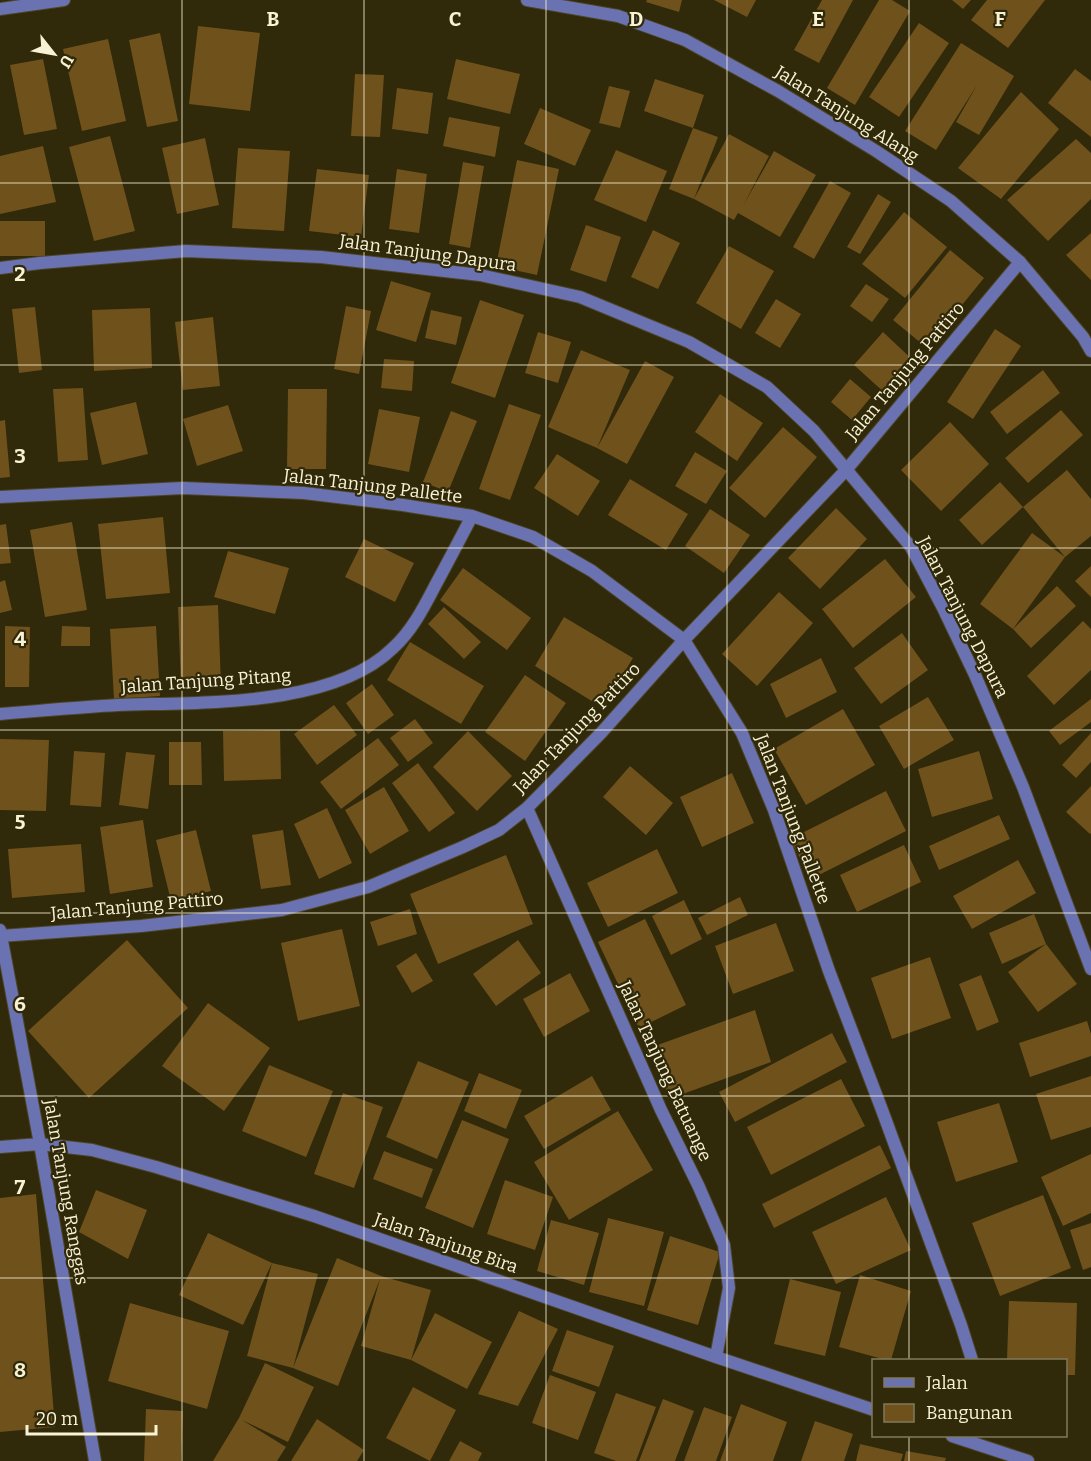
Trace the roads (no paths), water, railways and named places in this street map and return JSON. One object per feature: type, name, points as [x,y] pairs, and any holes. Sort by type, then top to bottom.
[{"type":"street","points":[[0,9],[64,0]]},
{"type":"street","name":"Jalan Tanjung Alang","points":[[527,0],[618,16],[685,40],[778,91],[876,151],[951,201],[1020,262],[1083,337],[1091,351]]},
{"type":"street","name":"Jalan Tanjung Dapura","points":[[0,268],[186,251],[321,257],[480,275],[580,297],[689,342],[768,387],[814,431],[911,547],[975,675],[1023,787],[1091,969]]},
{"type":"street","name":"Jalan Tanjung Pattiro","points":[[0,934],[141,926],[282,910],[368,887],[499,830],[527,808],[601,733],[684,640],[847,470],[1020,262]]},
{"type":"street","name":"Jalan Tanjung Pallette","points":[[0,497],[183,488],[304,493],[472,516],[533,537],[592,571],[684,640],[742,733],[774,810],[829,971],[886,1120],[972,1359]]},
{"type":"street","name":"Jalan Tanjung Pitang","points":[[0,714],[281,696],[351,676],[373,665],[394,648],[419,616],[472,516]]},
{"type":"street","name":"Jalan Tanjung Batuange","points":[[527,808],[637,1056],[699,1187],[723,1245],[729,1288],[716,1357]]},
{"type":"street","name":"Jalan Tanjung Ranggas","points":[[0,934],[40,1144],[95,1461]]},
{"type":"street","name":"Jalan Tanjung Bira","points":[[0,1147],[40,1144],[92,1150],[156,1167],[314,1216],[872,1410]]},
{"type":"street","points":[[955,1437],[1028,1461]]},
{"type":"street","points":[[992,1437],[996,1450]]}]
